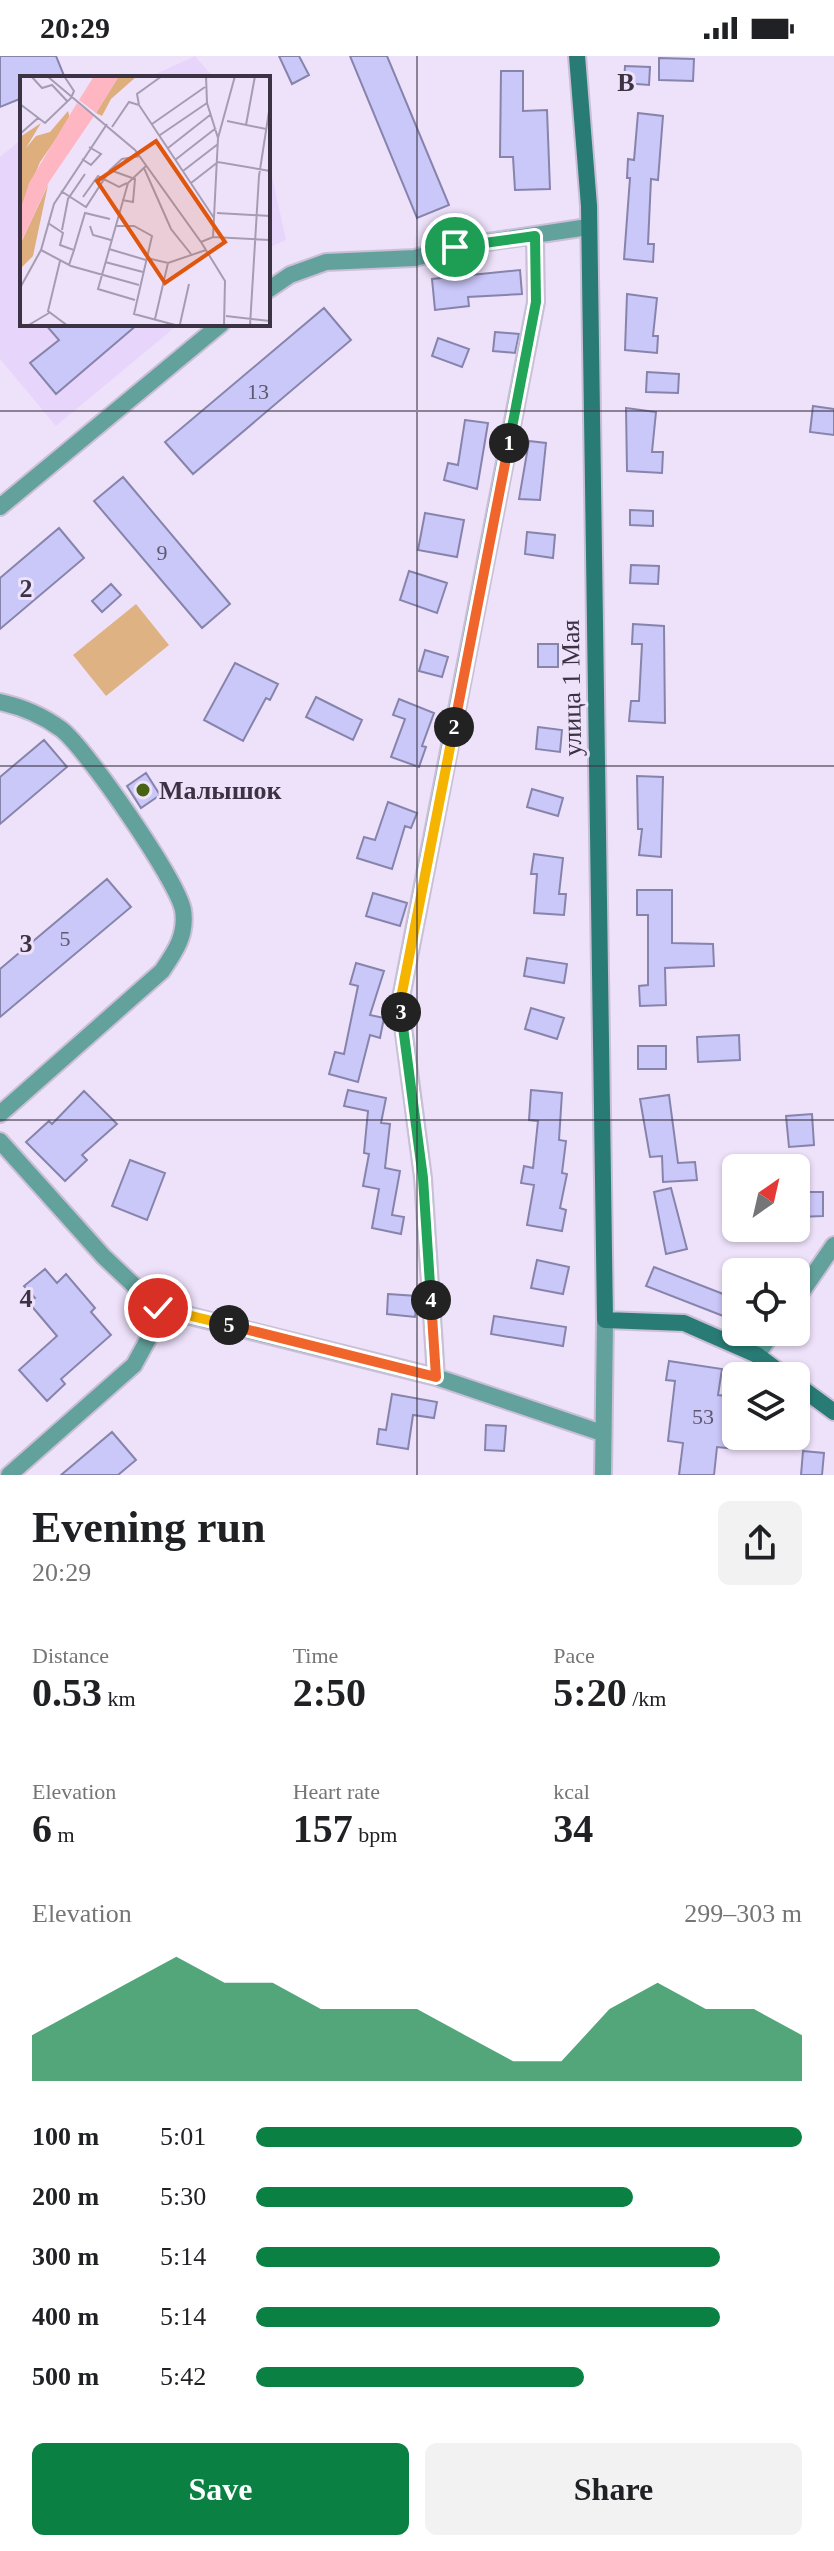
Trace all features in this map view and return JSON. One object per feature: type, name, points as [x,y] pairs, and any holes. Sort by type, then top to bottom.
[{"type":"main road","name":"улица 1 Мая","points":[[577,56],[588,227],[605,1320]]},
{"type":"main road","points":[[605,1320],[684,1323],[766,1362]]},
{"type":"main road","points":[[810,1394],[834,1412]]},
{"type":"street","points":[[270,289],[290,275],[326,262],[415,258],[455,247],[588,227]]},
{"type":"street","points":[[436,1377],[423,1178],[400,1003],[536,302],[535,236]]},
{"type":"street","points":[[0,507],[219,326]]},
{"type":"street","points":[[0,702],[36,713],[64,731],[173,885],[183,912],[181,944],[162,971],[0,1114]]},
{"type":"street","points":[[0,1141],[104,1257],[158,1308],[436,1377],[602,1433]]},
{"type":"street","points":[[810,1280],[834,1245]]},
{"type":"street","points":[[9,1475],[134,1365],[152,1332],[158,1308]]},
{"type":"street","points":[[603,1475],[605,1320]]},
{"type":"street","points":[[757,1355],[763,1346]]},
{"type":"shaded area","points":[[195,56],[212,76],[151,76]]},
{"type":"shaded area","points":[[20,141],[20,326],[177,326],[56,426],[0,359],[0,157]]},
{"type":"shaded area","points":[[270,167],[286,240],[270,247]]},
{"type":"shaded area","points":[[136,604],[169,645],[106,696],[73,655]]},
{"type":"building","points":[[0,56],[56,56],[64,76],[20,76],[20,99],[0,107]]},
{"type":"building","points":[[279,56],[299,56],[309,75],[292,84]]},
{"type":"building","points":[[350,56],[387,56],[449,205],[417,218]]},
{"type":"building","points":[[659,58],[694,59],[693,81],[659,80]]},
{"type":"building","points":[[625,66],[650,67],[649,85],[624,83]]},
{"type":"building","points":[[501,71],[523,71],[523,111],[547,110],[550,189],[515,190],[513,157],[500,157]]},
{"type":"building","points":[[638,113],[663,116],[658,180],[651,179],[648,244],[654,244],[653,262],[624,259],[630,178],[627,178],[628,159],[634,160]]},
{"type":"building","points":[[520,270],[522,294],[468,297],[469,306],[435,310],[432,279]]},
{"type":"building","points":[[627,294],[657,298],[653,336],[658,336],[657,353],[625,350]]},
{"type":"building","points":[[324,308],[351,340],[193,474],[165,442]]},
{"type":"building","points":[[47,326],[136,326],[56,394],[30,363],[59,340]]},
{"type":"building","points":[[495,332],[519,334],[515,353],[493,351]]},
{"type":"building","points":[[438,338],[469,349],[462,367],[432,356]]},
{"type":"building","points":[[647,372],[679,374],[678,393],[646,392]]},
{"type":"building","points":[[813,406],[834,409],[834,435],[810,432]]},
{"type":"building","points":[[626,408],[656,412],[652,452],[663,452],[662,473],[627,471]]},
{"type":"building","points":[[465,420],[488,423],[477,489],[444,480],[448,463],[458,465]]},
{"type":"building","points":[[529,441],[546,443],[540,500],[519,499]]},
{"type":"building","points":[[123,477],[230,604],[202,628],[94,501]]},
{"type":"building","points":[[630,510],[653,511],[653,526],[630,525]]},
{"type":"building","points":[[425,513],[464,520],[457,557],[418,550]]},
{"type":"building","points":[[59,528],[84,558],[0,629],[0,578]]},
{"type":"building","points":[[527,532],[555,535],[553,558],[525,554]]},
{"type":"building","points":[[631,565],[659,566],[658,584],[630,583]]},
{"type":"building","points":[[409,571],[447,583],[437,613],[400,600]]},
{"type":"building","points":[[111,584],[121,595],[102,612],[92,601]]},
{"type":"building","points":[[633,624],[664,626],[665,723],[629,721],[631,701],[639,701],[642,644],[632,644]]},
{"type":"building","points":[[538,644],[558,644],[558,667],[538,667]]},
{"type":"building","points":[[425,650],[448,657],[442,677],[419,671]]},
{"type":"building","points":[[235,663],[278,684],[270,700],[266,698],[243,741],[204,720]]},
{"type":"building","points":[[316,697],[362,720],[353,740],[306,717]]},
{"type":"building","points":[[399,699],[434,713],[422,746],[426,747],[419,767],[391,757],[405,719],[393,715]]},
{"type":"building","points":[[538,727],[562,730],[560,752],[536,749]]},
{"type":"building","points":[[44,740],[67,767],[0,824],[0,777]]},
{"type":"building","name":"Малышок","points":[[146,773],[160,795],[141,808],[127,786]]},
{"type":"building","points":[[637,776],[663,777],[661,857],[639,855],[642,829],[638,829]]},
{"type":"building","points":[[532,789],[563,798],[558,816],[527,807]]},
{"type":"building","points":[[388,802],[417,813],[411,828],[405,826],[392,869],[357,858],[364,837],[375,840]]},
{"type":"building","points":[[534,854],[563,858],[559,894],[566,894],[564,915],[534,913],[537,874],[531,874]]},
{"type":"building","points":[[107,879],[131,907],[0,1017],[0,969]]},
{"type":"building","points":[[637,890],[672,890],[672,943],[713,944],[714,966],[665,968],[666,1005],[640,1006],[639,986],[648,985],[648,915],[637,915]]},
{"type":"building","points":[[373,893],[407,903],[400,926],[366,916]]},
{"type":"building","points":[[527,958],[567,964],[564,983],[524,976]]},
{"type":"building","points":[[356,963],[384,971],[370,1015],[384,1018],[380,1038],[370,1035],[358,1082],[329,1074],[335,1052],[344,1054],[358,986],[350,984]]},
{"type":"building","points":[[531,1008],[564,1018],[557,1039],[525,1029]]},
{"type":"building","points":[[739,1035],[740,1060],[698,1062],[697,1037]]},
{"type":"building","points":[[638,1046],[666,1046],[666,1069],[638,1069]]},
{"type":"building","points":[[348,1090],[386,1098],[381,1123],[390,1124],[385,1168],[400,1171],[392,1215],[404,1217],[401,1234],[372,1228],[379,1189],[363,1186],[369,1154],[364,1153],[368,1111],[344,1106]]},
{"type":"building","points":[[531,1090],[562,1093],[559,1140],[566,1141],[562,1173],[567,1174],[560,1208],[566,1210],[562,1231],[527,1225],[534,1185],[521,1183],[524,1166],[533,1168],[538,1121],[529,1120]]},
{"type":"building","points":[[84,1091],[117,1124],[82,1155],[87,1160],[65,1181],[26,1142],[49,1121],[52,1124]]},
{"type":"building","points":[[669,1095],[678,1163],[695,1162],[697,1180],[663,1182],[662,1156],[650,1157],[640,1099]]},
{"type":"building","points":[[812,1114],[814,1145],[789,1147],[786,1116]]},
{"type":"building","points":[[130,1160],[165,1173],[147,1220],[112,1206]]},
{"type":"building","points":[[671,1188],[687,1249],[666,1254],[654,1192]]},
{"type":"building","points":[[810,1192],[823,1192],[823,1216],[810,1217]]},
{"type":"building","points":[[537,1260],[569,1267],[563,1294],[531,1288]]},
{"type":"building","points":[[654,1267],[722,1294],[722,1316],[646,1286]]},
{"type":"building","points":[[45,1269],[57,1283],[66,1274],[95,1308],[91,1312],[111,1335],[61,1379],[65,1384],[47,1401],[19,1370],[57,1336],[29,1303],[35,1298],[24,1286]]},
{"type":"building","points":[[388,1294],[417,1296],[415,1317],[387,1314]]},
{"type":"building","points":[[494,1316],[566,1327],[563,1346],[491,1334]]},
{"type":"building","points":[[669,1361],[722,1369],[718,1395],[722,1395],[722,1448],[717,1447],[714,1475],[679,1475],[683,1443],[668,1441],[675,1381],[666,1380]]},
{"type":"building","points":[[392,1394],[437,1402],[434,1418],[413,1415],[408,1449],[377,1444],[379,1429],[386,1430]]},
{"type":"building","points":[[486,1425],[506,1426],[504,1451],[485,1450]]},
{"type":"building","points":[[112,1432],[136,1460],[118,1475],[61,1475]]},
{"type":"building","points":[[803,1451],[824,1453],[822,1475],[801,1475]]},
{"type":"place","name":"Малышок","points":[[143,790]]},
{"type":"route","points":[[158,1308],[436,1377],[423,1178],[400,1003],[536,302],[535,236],[455,247]]}]
